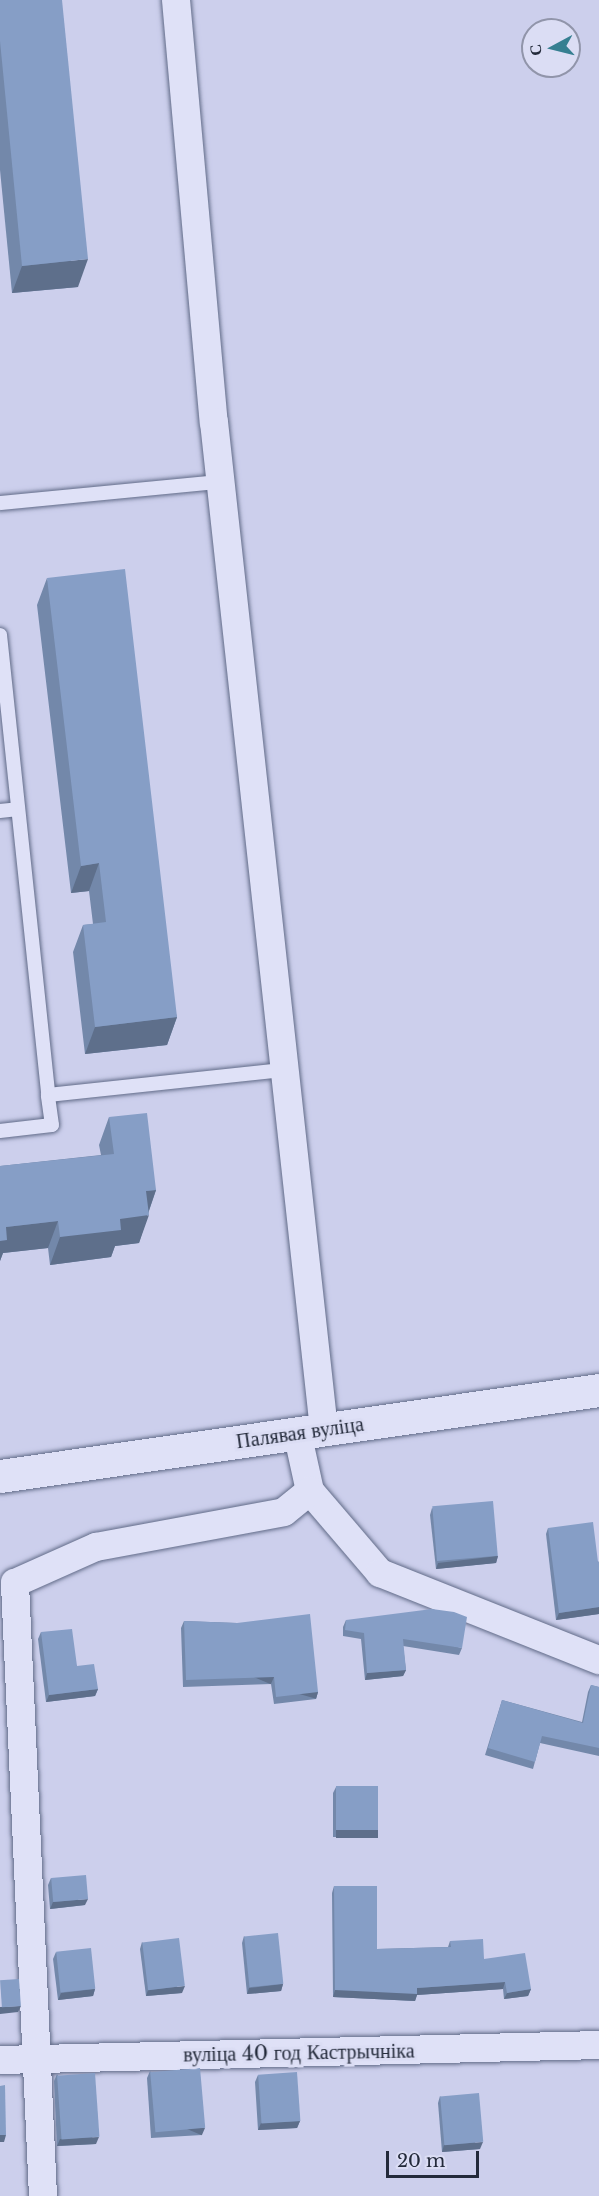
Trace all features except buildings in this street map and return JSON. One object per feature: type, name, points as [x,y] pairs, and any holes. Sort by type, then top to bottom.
[{"type":"street","points":[[176,0],[220,482],[283,1070],[311,1431],[310,1491],[380,1573],[599,1660]]},
{"type":"street","name":"Палявая вуліца","points":[[0,1476],[599,1390]]},
{"type":"street","points":[[44,2196],[15,1583],[96,1547],[284,1512],[310,1491]]},
{"type":"street","name":"вуліца 40 год Кастрычніка","points":[[0,2060],[599,2045]]},
{"type":"lane","points":[[0,503],[220,482]]},
{"type":"lane","points":[[0,635],[52,1125],[0,1131]]},
{"type":"lane","points":[[0,811],[18,809]]},
{"type":"lane","points":[[48,1095],[283,1070]]}]
